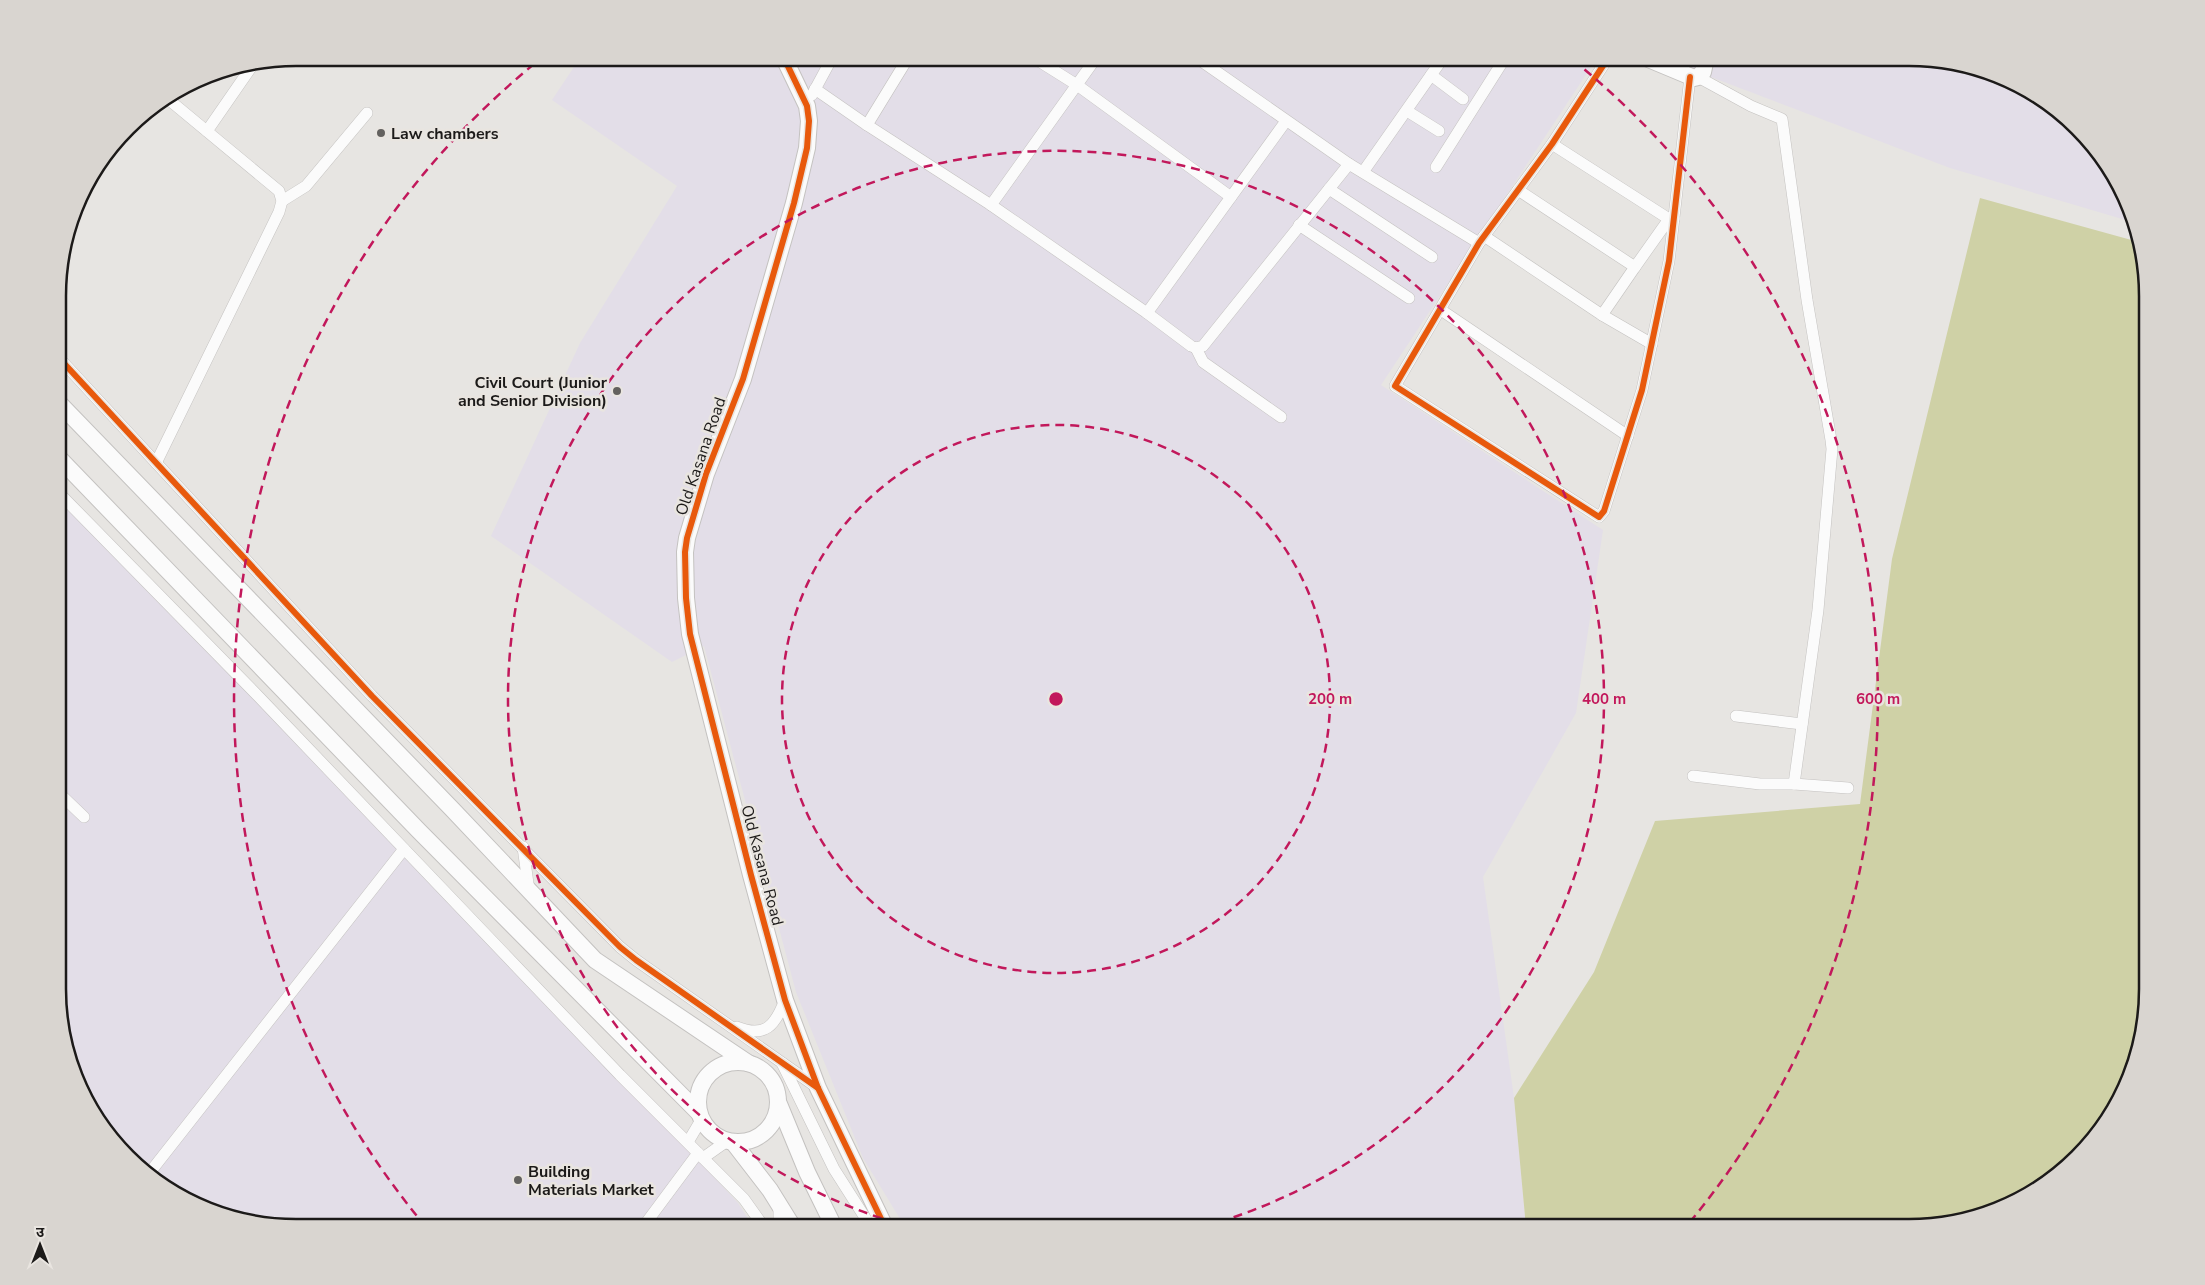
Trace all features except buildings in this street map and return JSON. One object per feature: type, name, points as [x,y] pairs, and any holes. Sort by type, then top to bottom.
[{"type":"main road","name":"Old Kasana Road","points":[[788,66],[807,106],[809,122],[807,148],[794,203],[742,379],[706,474],[687,538],[685,552],[686,598],[690,634],[751,875],[785,1000],[818,1088],[881,1219]]},
{"type":"main road","points":[[1666,66],[1694,77],[1703,72],[1704,66]]},
{"type":"main road","points":[[66,410],[452,808],[595,960],[748,1063],[766,1073],[778,1094],[777,1115],[764,1133],[750,1141],[730,1142]]},
{"type":"main road","points":[[66,465],[419,831],[700,1117],[713,1134],[730,1142],[770,1190],[788,1219]]},
{"type":"main road","points":[[700,1117],[698,1092],[708,1075],[724,1064],[748,1063]]},
{"type":"main road","points":[[779,1104],[807,1172],[830,1219]]},
{"type":"street","points":[[807,106],[827,66]]},
{"type":"street","points":[[867,125],[903,66]]},
{"type":"street","points":[[1047,66],[1077,85],[1231,197]]},
{"type":"street","points":[[991,206],[1090,66]]},
{"type":"street","points":[[1208,66],[1350,164],[1481,240],[1652,344]]},
{"type":"street","points":[[1363,172],[1438,66]]},
{"type":"street","points":[[1436,167],[1500,66]]},
{"type":"street","points":[[1603,66],[1552,144],[1481,240],[1395,386],[1599,517],[1604,511],[1628,436],[1642,390],[1652,344],[1669,261],[1672,219],[1694,77],[1751,106],[1782,119],[1807,300],[1832,449],[1818,610],[1794,784]]},
{"type":"street","points":[[207,131],[248,72]]},
{"type":"street","points":[[1431,76],[1463,99]]},
{"type":"street","points":[[815,88],[867,125],[991,206],[1196,348],[1203,362],[1281,418]]},
{"type":"street","points":[[156,464],[249,276],[279,212],[282,201],[279,192],[172,103]]},
{"type":"street","points":[[1407,111],[1439,131]]},
{"type":"street","points":[[282,201],[306,186],[367,113]]},
{"type":"street","points":[[1147,314],[1286,121]]},
{"type":"street","points":[[1552,144],[1672,219]]},
{"type":"street","points":[[1196,348],[1206,343],[1299,225],[1350,164]]},
{"type":"street","points":[[1329,189],[1432,257]]},
{"type":"street","points":[[1518,190],[1635,267]]},
{"type":"street","points":[[1602,315],[1635,267],[1672,219]]},
{"type":"street","points":[[1299,225],[1409,298]]},
{"type":"street","points":[[1441,310],[1628,436]]},
{"type":"street","points":[[66,366],[392,717],[523,847],[620,947],[818,1088]]},
{"type":"street","points":[[66,500],[620,1075],[744,1199],[758,1219]]},
{"type":"street","points":[[1736,716],[1802,724]]},
{"type":"street","points":[[1694,776],[1760,784],[1794,784],[1848,788]]},
{"type":"street","points":[[66,800],[84,817]]},
{"type":"street","points":[[523,847],[529,890]]},
{"type":"street","points":[[153,1169],[404,849]]},
{"type":"street","points":[[726,1022],[747,1031],[759,1032],[772,1024],[779,1016],[785,1000]]},
{"type":"street","points":[[782,1063],[834,1169],[866,1219]]},
{"type":"street","points":[[688,1142],[700,1117]]},
{"type":"street","points":[[650,1219],[701,1156],[730,1142]]},
{"type":"street","points":[[779,1205],[779,1219]]},
{"type":"shaded area","points":[[575,66],[1592,66],[1381,385],[1603,530],[1576,713],[1483,877],[1514,1098],[1525,1219],[900,1219],[863,1158],[796,992],[704,646],[672,662],[491,536],[580,343],[677,186],[552,100]]},
{"type":"shaded area","points":[[1682,66],[1908,66],[1938,68],[1982,78],[2024,97],[2060,123],[2082,145],[2100,169],[2115,195],[2126,220],[1950,168]]},
{"type":"shaded area","points":[[66,499],[474,918],[738,1203],[748,1219],[297,1219],[267,1217],[223,1207],[181,1188],[145,1162],[123,1140],[97,1104],[90,1090],[78,1062],[68,1018],[66,988]]},
{"type":"green space","points":[[1980,198],[2132,240],[2137,267],[2139,297],[2139,988],[2137,1018],[2131,1048],[2127,1062],[2108,1104],[2082,1140],[2060,1162],[2024,1188],[1982,1207],[1938,1217],[1908,1219],[1525,1219],[1514,1098],[1594,972],[1655,821],[1860,804],[1892,559]]},
{"type":"cycle path","points":[[788,66],[807,106],[809,121],[807,148],[794,203],[743,379],[706,474],[687,538],[685,552],[686,598],[690,634],[751,875],[785,1000],[818,1088],[881,1219]]},
{"type":"cycle path","points":[[1603,66],[1552,144],[1479,243],[1395,386],[1599,517],[1604,511],[1642,390],[1669,261],[1690,77]]},
{"type":"cycle path","points":[[66,365],[372,696],[620,947],[818,1088]]},
{"type":"place","name":"Law chambers","points":[[381,133]]},
{"type":"place","name":"Civil Court (Junior and Senior Division)","points":[[617,391]]},
{"type":"place","name":"Building Materials Market","points":[[518,1180]]}]
